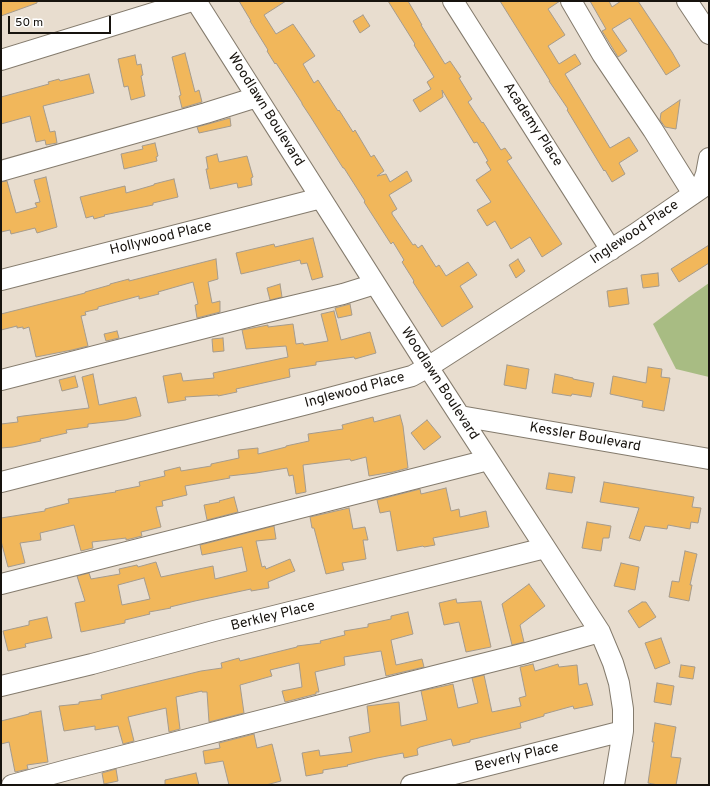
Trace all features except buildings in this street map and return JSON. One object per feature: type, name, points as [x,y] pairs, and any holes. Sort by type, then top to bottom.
[{"type":"street","points":[[1,60],[192,1]]},
{"type":"street","name":"Woodlawn Boulevard","points":[[196,1],[428,367],[600,632],[613,663],[619,683],[622,709],[623,731],[614,785]]},
{"type":"street","name":"Academy Place","points":[[453,1],[611,250]]},
{"type":"street","points":[[571,1],[602,54],[653,130],[701,188]]},
{"type":"street","points":[[687,1],[709,34]]},
{"type":"street","points":[[1,171],[206,113],[256,97]]},
{"type":"street","points":[[701,188],[706,174],[709,158]]},
{"type":"street","name":"Inglewood Place","points":[[1,482],[412,376],[611,250],[701,188]]},
{"type":"street","name":"Hollywood Place","points":[[1,280],[320,198]]},
{"type":"street","points":[[1,380],[343,294],[375,284]]},
{"type":"street","name":"Kessler Boulevard","points":[[460,416],[709,459]]},
{"type":"street","points":[[1,584],[488,460]]},
{"type":"street","name":"Berkley Place","points":[[1,686],[545,548]]},
{"type":"street","points":[[12,785],[407,683],[526,654],[600,632]]},
{"type":"street","name":"Beverly Place","points":[[411,785],[623,731]]},
{"type":"green space","points":[[709,283],[709,377],[676,369],[653,324]]}]
